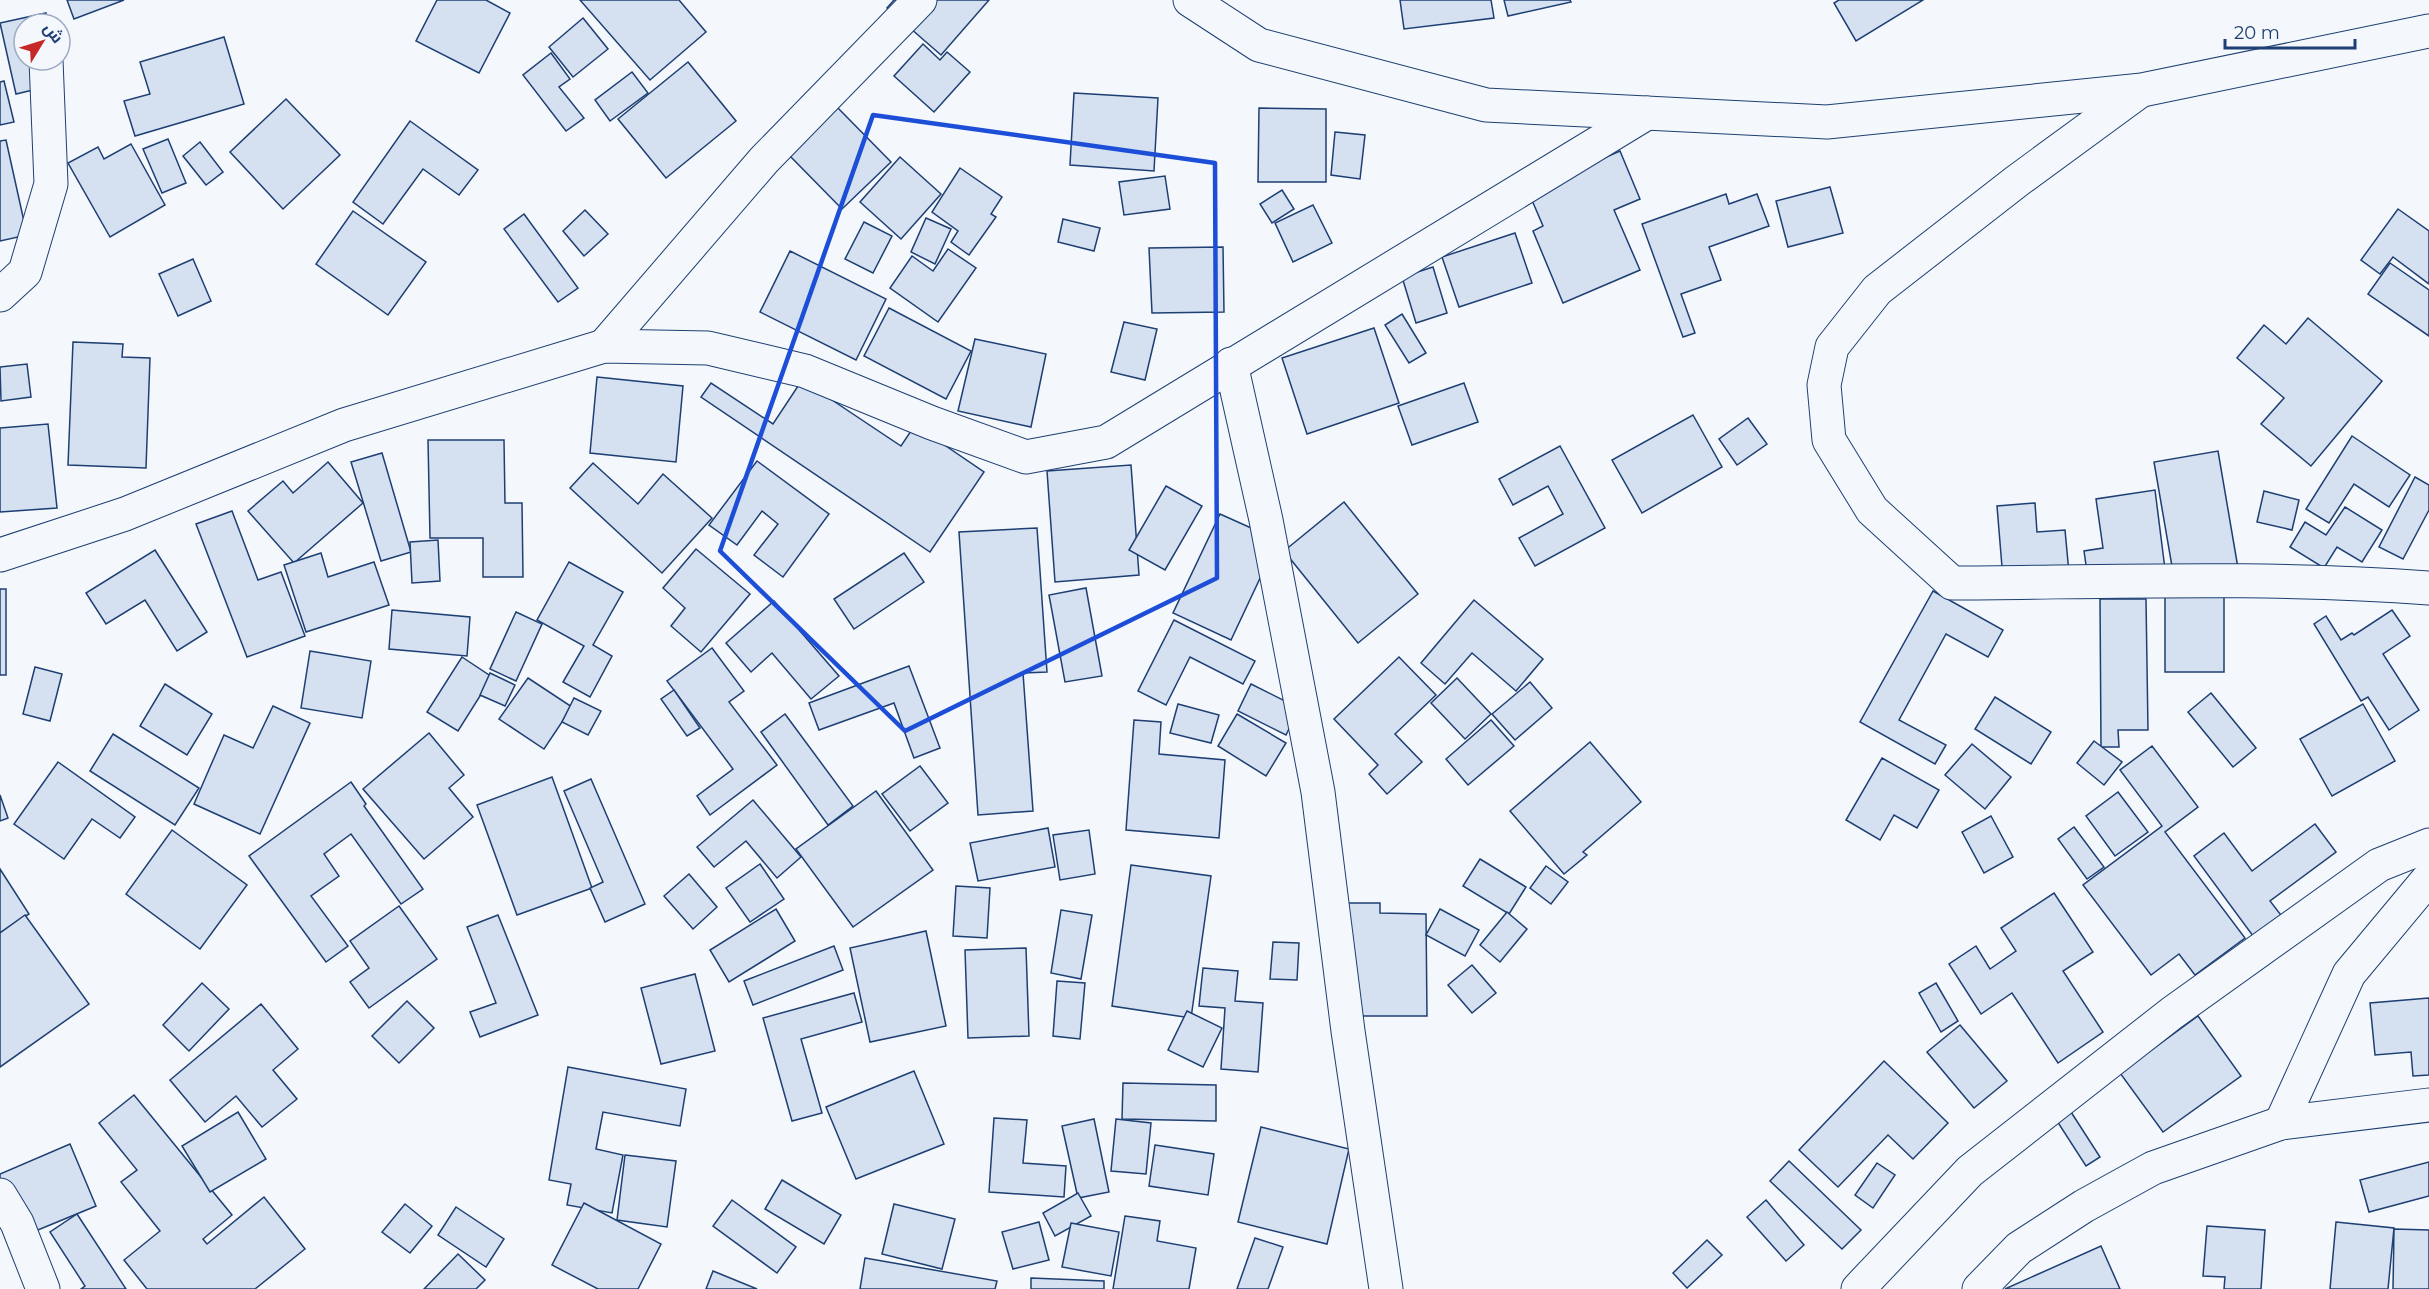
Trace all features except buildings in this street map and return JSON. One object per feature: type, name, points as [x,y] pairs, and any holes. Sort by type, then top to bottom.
[{"type":"street","points":[[604,346],[764,160],[920,0]]},
{"type":"street","points":[[1190,0],[1259,45],[1486,105],[1827,122],[2142,90],[2429,31]]},
{"type":"street","points":[[0,295],[26,272],[51,184],[46,72]]},
{"type":"street","points":[[2142,90],[2017,181],[1877,290],[1832,346],[1824,385],[1829,440],[1872,510],[1953,583],[2328,583],[2429,588]]},
{"type":"street","points":[[0,555],[125,514],[344,425],[604,346],[708,348],[805,371],[932,423],[1026,457],[1106,442],[1647,113]]},
{"type":"street","points":[[1231,364],[1266,520],[1318,792],[1347,1031],[1386,1289]]},
{"type":"street","points":[[1858,1289],[1970,1171],[2172,1013],[2379,865],[2429,845]]},
{"type":"street","points":[[2281,1124],[2349,974],[2429,878]]},
{"type":"street","points":[[1979,1289],[2019,1248],[2084,1206],[2153,1168],[2281,1124],[2429,1105]]},
{"type":"street","points":[[0,1195],[17,1223],[43,1289]]},
{"type":"highlighted area","points":[[873,115],[1215,163],[1217,578],[905,731],[720,551]]}]
